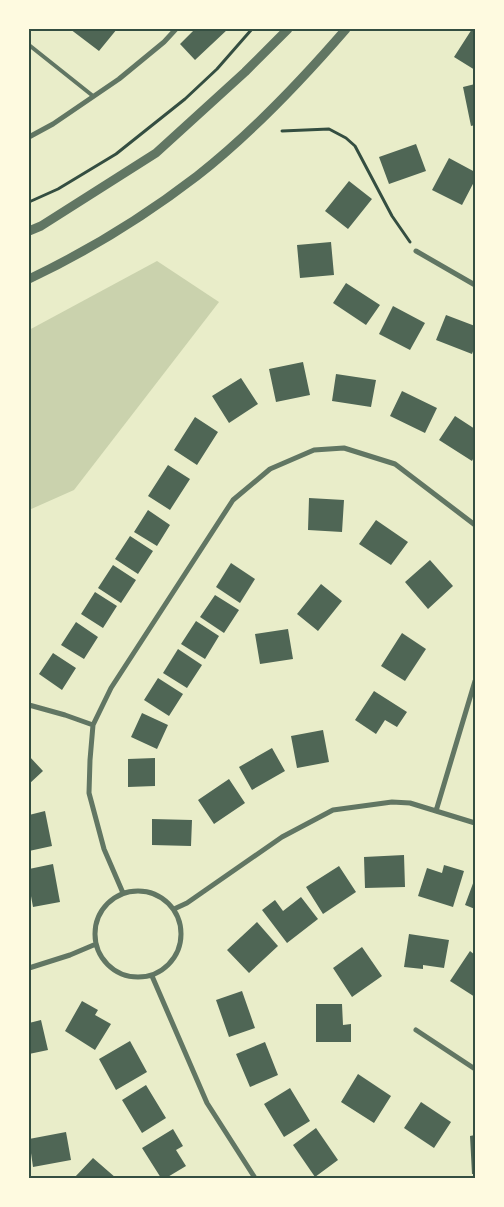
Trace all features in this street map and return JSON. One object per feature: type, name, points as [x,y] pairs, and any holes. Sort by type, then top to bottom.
[{"type":"street","points":[[29,137],[53,124],[119,79],[164,42],[176,29]]},
{"type":"street","points":[[29,231],[41,226],[156,153],[245,72],[288,29]]},
{"type":"street","points":[[29,279],[58,265],[108,236],[198,175],[238,141],[280,101],[346,29]]},
{"type":"street","points":[[416,251],[475,285]]},
{"type":"street","points":[[123,893],[104,849],[89,793],[93,725],[111,688],[233,500],[270,469],[314,450],[344,448],[395,464],[475,525]]},
{"type":"street","points":[[436,811],[475,681]]},
{"type":"street","points":[[29,705],[93,725]]},
{"type":"street","points":[[174,909],[188,903],[282,838],[332,810],[392,802],[410,803],[475,823]]},
{"type":"street","points":[[135,890],[150,892],[164,898],[174,909],[181,923],[181,943],[176,957],[166,968],[152,976],[137,978],[126,976],[112,969],[102,958],[96,944],[95,927],[101,912],[110,901],[123,893],[135,890]]},
{"type":"street","points":[[29,968],[70,955],[96,944]]},
{"type":"street","points":[[152,976],[207,1103],[256,1178]]},
{"type":"street","points":[[416,1030],[475,1069]]},
{"type":"lane","points":[[29,45],[93,96]]},
{"type":"path","points":[[29,202],[58,189],[116,154],[185,99],[217,69],[252,29]]},
{"type":"path","points":[[282,131],[329,129],[346,138],[355,146],[392,216],[416,251]]},
{"type":"green space","points":[[157,261],[219,302],[74,490],[29,510],[29,330]]},
{"type":"building","points":[[70,29],[117,29],[99,51]]},
{"type":"building","points":[[195,29],[228,29],[195,60],[180,44]]},
{"type":"building","points":[[472,29],[475,29],[475,70],[454,57]]},
{"type":"building","points":[[475,84],[475,125],[471,126],[463,87]]},
{"type":"building","points":[[416,144],[426,171],[389,184],[379,157]]},
{"type":"building","points":[[449,158],[475,172],[475,180],[462,205],[432,190]]},
{"type":"building","points":[[349,181],[372,199],[348,229],[325,211]]},
{"type":"building","points":[[331,242],[334,275],[300,278],[297,245]]},
{"type":"building","points":[[346,283],[380,305],[366,325],[333,303]]},
{"type":"building","points":[[393,306],[425,323],[410,350],[379,334]]},
{"type":"building","points":[[446,315],[475,326],[475,346],[472,354],[436,340]]},
{"type":"building","points":[[303,362],[310,395],[276,402],[269,369]]},
{"type":"building","points":[[336,374],[376,380],[371,407],[332,401]]},
{"type":"building","points":[[241,378],[258,404],[229,423],[212,396]]},
{"type":"building","points":[[402,391],[437,408],[425,433],[390,416]]},
{"type":"building","points":[[455,416],[475,429],[475,455],[472,461],[439,440]]},
{"type":"building","points":[[195,417],[218,432],[197,465],[174,450]]},
{"type":"building","points":[[168,465],[190,479],[170,510],[148,496]]},
{"type":"building","points":[[309,498],[344,500],[342,532],[308,530]]},
{"type":"building","points":[[148,510],[170,525],[157,546],[134,532]]},
{"type":"building","points":[[376,520],[408,542],[391,565],[359,544]]},
{"type":"building","points":[[130,536],[153,551],[138,574],[115,559]]},
{"type":"building","points":[[430,560],[453,586],[428,609],[405,582]]},
{"type":"building","points":[[231,563],[255,579],[240,603],[216,587]]},
{"type":"building","points":[[113,565],[136,580],[121,603],[98,588]]},
{"type":"building","points":[[321,584],[342,601],[318,631],[297,614]]},
{"type":"building","points":[[95,592],[117,606],[103,628],[81,614]]},
{"type":"building","points":[[215,595],[239,610],[224,633],[200,617]]},
{"type":"building","points":[[196,621],[219,636],[205,659],[181,644]]},
{"type":"building","points":[[76,622],[98,637],[84,659],[61,645]]},
{"type":"building","points":[[288,629],[293,659],[260,664],[255,634]]},
{"type":"building","points":[[402,633],[426,649],[405,681],[381,666]]},
{"type":"building","points":[[178,649],[202,665],[187,688],[163,673]]},
{"type":"building","points":[[53,653],[76,668],[62,690],[39,674]]},
{"type":"building","points":[[158,678],[183,694],[169,716],[144,700]]},
{"type":"building","points":[[374,691],[407,712],[397,727],[385,720],[376,734],[355,720]]},
{"type":"building","points":[[142,713],[168,725],[157,749],[131,737]]},
{"type":"building","points":[[323,730],[329,762],[297,768],[291,736]]},
{"type":"building","points":[[272,748],[285,771],[252,790],[239,767]]},
{"type":"building","points":[[29,756],[43,771],[29,784]]},
{"type":"building","points":[[155,758],[155,786],[128,787],[128,759]]},
{"type":"building","points":[[229,779],[245,803],[214,824],[198,800]]},
{"type":"building","points":[[45,811],[52,846],[29,851],[29,815]]},
{"type":"building","points":[[152,819],[192,820],[191,846],[152,845]]},
{"type":"building","points":[[404,855],[405,887],[365,888],[364,857]]},
{"type":"building","points":[[53,864],[60,902],[33,907],[29,885],[29,869]]},
{"type":"building","points":[[444,865],[464,871],[453,907],[418,896],[427,868],[442,873]]},
{"type":"building","points":[[339,866],[356,892],[323,914],[306,887]]},
{"type":"building","points":[[475,878],[475,909],[465,905]]},
{"type":"building","points":[[301,897],[318,919],[287,943],[262,910],[275,900],[283,911]]},
{"type":"building","points":[[257,922],[278,946],[249,973],[227,950]]},
{"type":"building","points":[[409,934],[449,940],[444,968],[423,965],[423,969],[404,967]]},
{"type":"building","points":[[362,947],[382,976],[352,997],[333,968]]},
{"type":"building","points":[[470,951],[475,955],[475,997],[450,981]]},
{"type":"building","points":[[242,991],[255,1028],[229,1037],[216,1000]]},
{"type":"building","points":[[82,1001],[98,1010],[95,1015],[111,1024],[95,1050],[65,1031]]},
{"type":"building","points":[[316,1004],[342,1004],[343,1025],[351,1024],[351,1042],[316,1042]]},
{"type":"building","points":[[41,1020],[48,1050],[29,1054],[29,1023]]},
{"type":"building","points":[[130,1041],[147,1072],[116,1090],[99,1059]]},
{"type":"building","points":[[265,1042],[278,1075],[250,1087],[236,1054]]},
{"type":"building","points":[[358,1074],[391,1096],[374,1123],[341,1102]]},
{"type":"building","points":[[146,1085],[166,1118],[142,1133],[122,1100]]},
{"type":"building","points":[[290,1088],[310,1121],[284,1137],[264,1104]]},
{"type":"building","points":[[421,1102],[451,1122],[434,1148],[404,1128]]},
{"type":"building","points":[[316,1128],[338,1160],[315,1177],[293,1145]]},
{"type":"building","points":[[173,1129],[183,1146],[176,1150],[186,1166],[166,1178],[161,1178],[142,1148]]},
{"type":"building","points":[[66,1132],[71,1160],[33,1167],[29,1139]]},
{"type":"building","points":[[475,1135],[475,1174],[472,1174],[470,1136]]},
{"type":"building","points":[[93,1158],[116,1178],[74,1178]]}]
